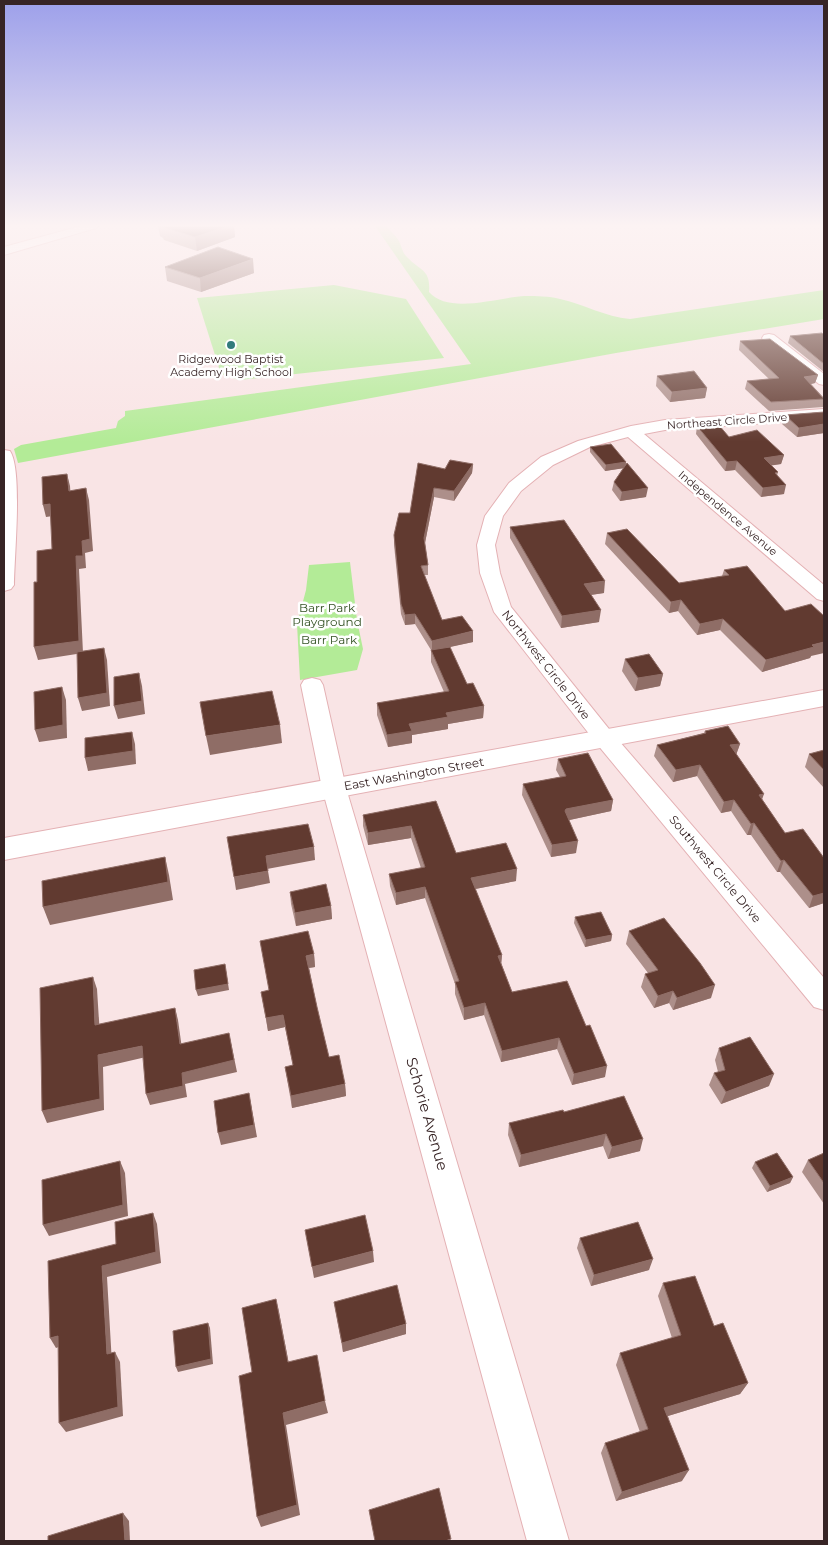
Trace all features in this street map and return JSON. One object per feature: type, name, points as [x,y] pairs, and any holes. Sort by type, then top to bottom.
[{"type":"street","points":[[769,338],[824,381]]},
{"type":"street","name":"Northeast Circle Drive","points":[[631,431],[664,425],[824,414]]},
{"type":"street","name":"Independence Avenue","points":[[631,431],[824,595]]},
{"type":"street","name":"Northwest Circle Drive","points":[[605,738],[501,608],[490,573],[486,546],[494,516],[516,486],[547,461],[584,444],[631,431]]},
{"type":"street","points":[[4,455],[8,479],[4,585]]},
{"type":"street","name":"Schorie Avenue","points":[[312,685],[334,788],[548,1541]]},
{"type":"street","name":"East Washington Street","points":[[4,849],[824,698]]},
{"type":"street","name":"Southwest Circle Drive","points":[[605,738],[824,998]]},
{"type":"green space","points":[[197,298],[406,299],[444,358],[239,380],[221,374]]},
{"type":"green space","points":[[425,298],[437,298],[461,304],[507,298],[556,298],[612,316],[630,319],[770,298],[824,298],[824,319],[616,353],[18,463],[14,449],[21,445],[116,428],[118,421],[125,416],[125,411],[471,364]]},
{"type":"green space","name":"Barr Park","points":[[350,562],[357,620],[363,649],[357,670],[300,680],[297,624],[306,590],[309,565]]},
{"type":"building","points":[[822,333],[824,335],[824,364],[790,336]]},
{"type":"building","points":[[770,339],[818,375],[804,377],[824,399],[771,402],[747,381],[779,378],[740,341]]},
{"type":"building","points":[[694,371],[707,388],[672,392],[657,376]]},
{"type":"building","points":[[824,412],[824,424],[799,428],[785,415]]},
{"type":"building","points":[[718,424],[729,437],[757,430],[784,455],[764,458],[778,472],[775,473],[786,485],[763,488],[737,461],[727,462],[697,426]]},
{"type":"building","points":[[611,444],[626,462],[606,465],[590,447]]},
{"type":"building","points":[[450,460],[473,464],[454,491],[434,488],[424,538],[428,565],[421,566],[442,620],[462,616],[473,631],[432,641],[415,614],[405,615],[401,604],[394,535],[399,513],[410,513],[418,463],[445,469]]},
{"type":"building","points":[[627,463],[648,488],[622,492],[614,482]]},
{"type":"building","points":[[67,474],[69,491],[86,488],[90,539],[82,541],[83,556],[76,556],[79,641],[34,647],[34,582],[37,582],[37,551],[52,549],[50,504],[43,505],[42,477]]},
{"type":"building","points":[[564,520],[605,581],[584,584],[601,610],[562,616],[510,527]]},
{"type":"building","points":[[627,529],[679,583],[729,575],[724,570],[747,566],[785,611],[811,604],[824,616],[824,642],[812,645],[814,647],[766,660],[723,619],[700,624],[681,600],[671,602],[607,533]]},
{"type":"building","points":[[450,647],[467,684],[473,683],[484,706],[446,713],[448,717],[409,724],[412,731],[387,735],[377,703],[449,691],[431,650]]},
{"type":"building","points":[[104,648],[107,693],[78,698],[77,652]]},
{"type":"building","points":[[649,654],[663,674],[638,678],[625,659]]},
{"type":"building","points":[[139,673],[142,701],[114,706],[114,677]]},
{"type":"building","points":[[62,687],[63,725],[35,730],[34,692]]},
{"type":"building","points":[[272,691],[280,725],[206,736],[200,702]]},
{"type":"building","points":[[728,726],[740,744],[730,745],[764,794],[759,795],[785,833],[803,829],[824,858],[824,893],[813,896],[784,860],[781,861],[754,823],[751,824],[734,800],[724,802],[700,765],[676,770],[657,745]]},
{"type":"building","points":[[132,732],[133,751],[85,758],[85,738]]},
{"type":"building","points":[[824,750],[824,770],[809,754]]},
{"type":"building","points":[[588,753],[613,800],[566,809],[565,811],[578,841],[552,845],[523,784],[566,776],[558,759]]},
{"type":"building","points":[[436,801],[456,853],[506,843],[517,869],[471,878],[502,955],[498,956],[512,992],[567,981],[586,1026],[590,1025],[607,1066],[574,1074],[559,1038],[502,1051],[485,1003],[464,1008],[455,982],[459,981],[425,887],[396,893],[389,874],[425,867],[411,826],[368,833],[363,815]]},
{"type":"building","points":[[308,824],[314,847],[266,856],[268,871],[234,877],[227,837]]},
{"type":"building","points":[[165,857],[168,882],[43,907],[42,881]]},
{"type":"building","points":[[326,884],[331,906],[295,913],[290,892]]},
{"type":"building","points":[[601,912],[612,935],[586,940],[575,917]]},
{"type":"building","points":[[664,918],[715,985],[677,998],[673,991],[658,996],[645,974],[658,970],[629,931]]},
{"type":"building","points":[[308,931],[314,954],[306,956],[329,1057],[339,1055],[345,1084],[291,1096],[285,1067],[293,1065],[283,1015],[266,1018],[261,992],[269,990],[260,941]]},
{"type":"building","points":[[225,964],[228,984],[196,990],[194,970]]},
{"type":"building","points":[[93,977],[95,1025],[175,1008],[180,1044],[229,1033],[234,1060],[182,1073],[183,1086],[146,1094],[142,1046],[98,1055],[100,1099],[42,1111],[40,988]]},
{"type":"building","points":[[750,1037],[774,1074],[726,1092],[714,1073],[725,1070],[719,1048]]},
{"type":"building","points":[[249,1093],[254,1125],[218,1133],[214,1101]]},
{"type":"building","points":[[624,1096],[643,1139],[612,1147],[606,1134],[521,1155],[509,1123],[563,1110],[564,1112]]},
{"type":"building","points":[[777,1153],[793,1177],[770,1186],[755,1162]]},
{"type":"building","points":[[824,1153],[824,1183],[808,1160]]},
{"type":"building","points":[[120,1161],[123,1205],[43,1225],[42,1180]]},
{"type":"building","points":[[153,1213],[156,1252],[102,1266],[107,1354],[115,1352],[118,1407],[59,1423],[58,1336],[50,1338],[48,1261],[116,1244],[115,1222]]},
{"type":"building","points":[[365,1215],[373,1251],[312,1267],[305,1230]]},
{"type":"building","points":[[638,1222],[653,1259],[594,1275],[580,1238]]},
{"type":"building","points":[[695,1276],[714,1326],[723,1323],[748,1383],[664,1408],[689,1470],[622,1492],[605,1443],[648,1429],[620,1353],[681,1335],[663,1283]]},
{"type":"building","points":[[397,1285],[406,1324],[342,1343],[334,1302]]},
{"type":"building","points":[[276,1299],[288,1362],[317,1355],[325,1401],[283,1413],[297,1505],[257,1517],[239,1376],[252,1372],[242,1308]]},
{"type":"building","points":[[208,1323],[211,1359],[176,1367],[173,1331]]},
{"type":"building","points":[[439,1488],[451,1539],[445,1541],[375,1541],[369,1510]]},
{"type":"building","points":[[123,1513],[125,1541],[48,1541],[48,1536]]},
{"type":"place","name":"Ridgewood Baptist Academy High School","points":[[231,345]]},
{"type":"park label","name":"Barr Park Playground","points":[[327,615]]}]
